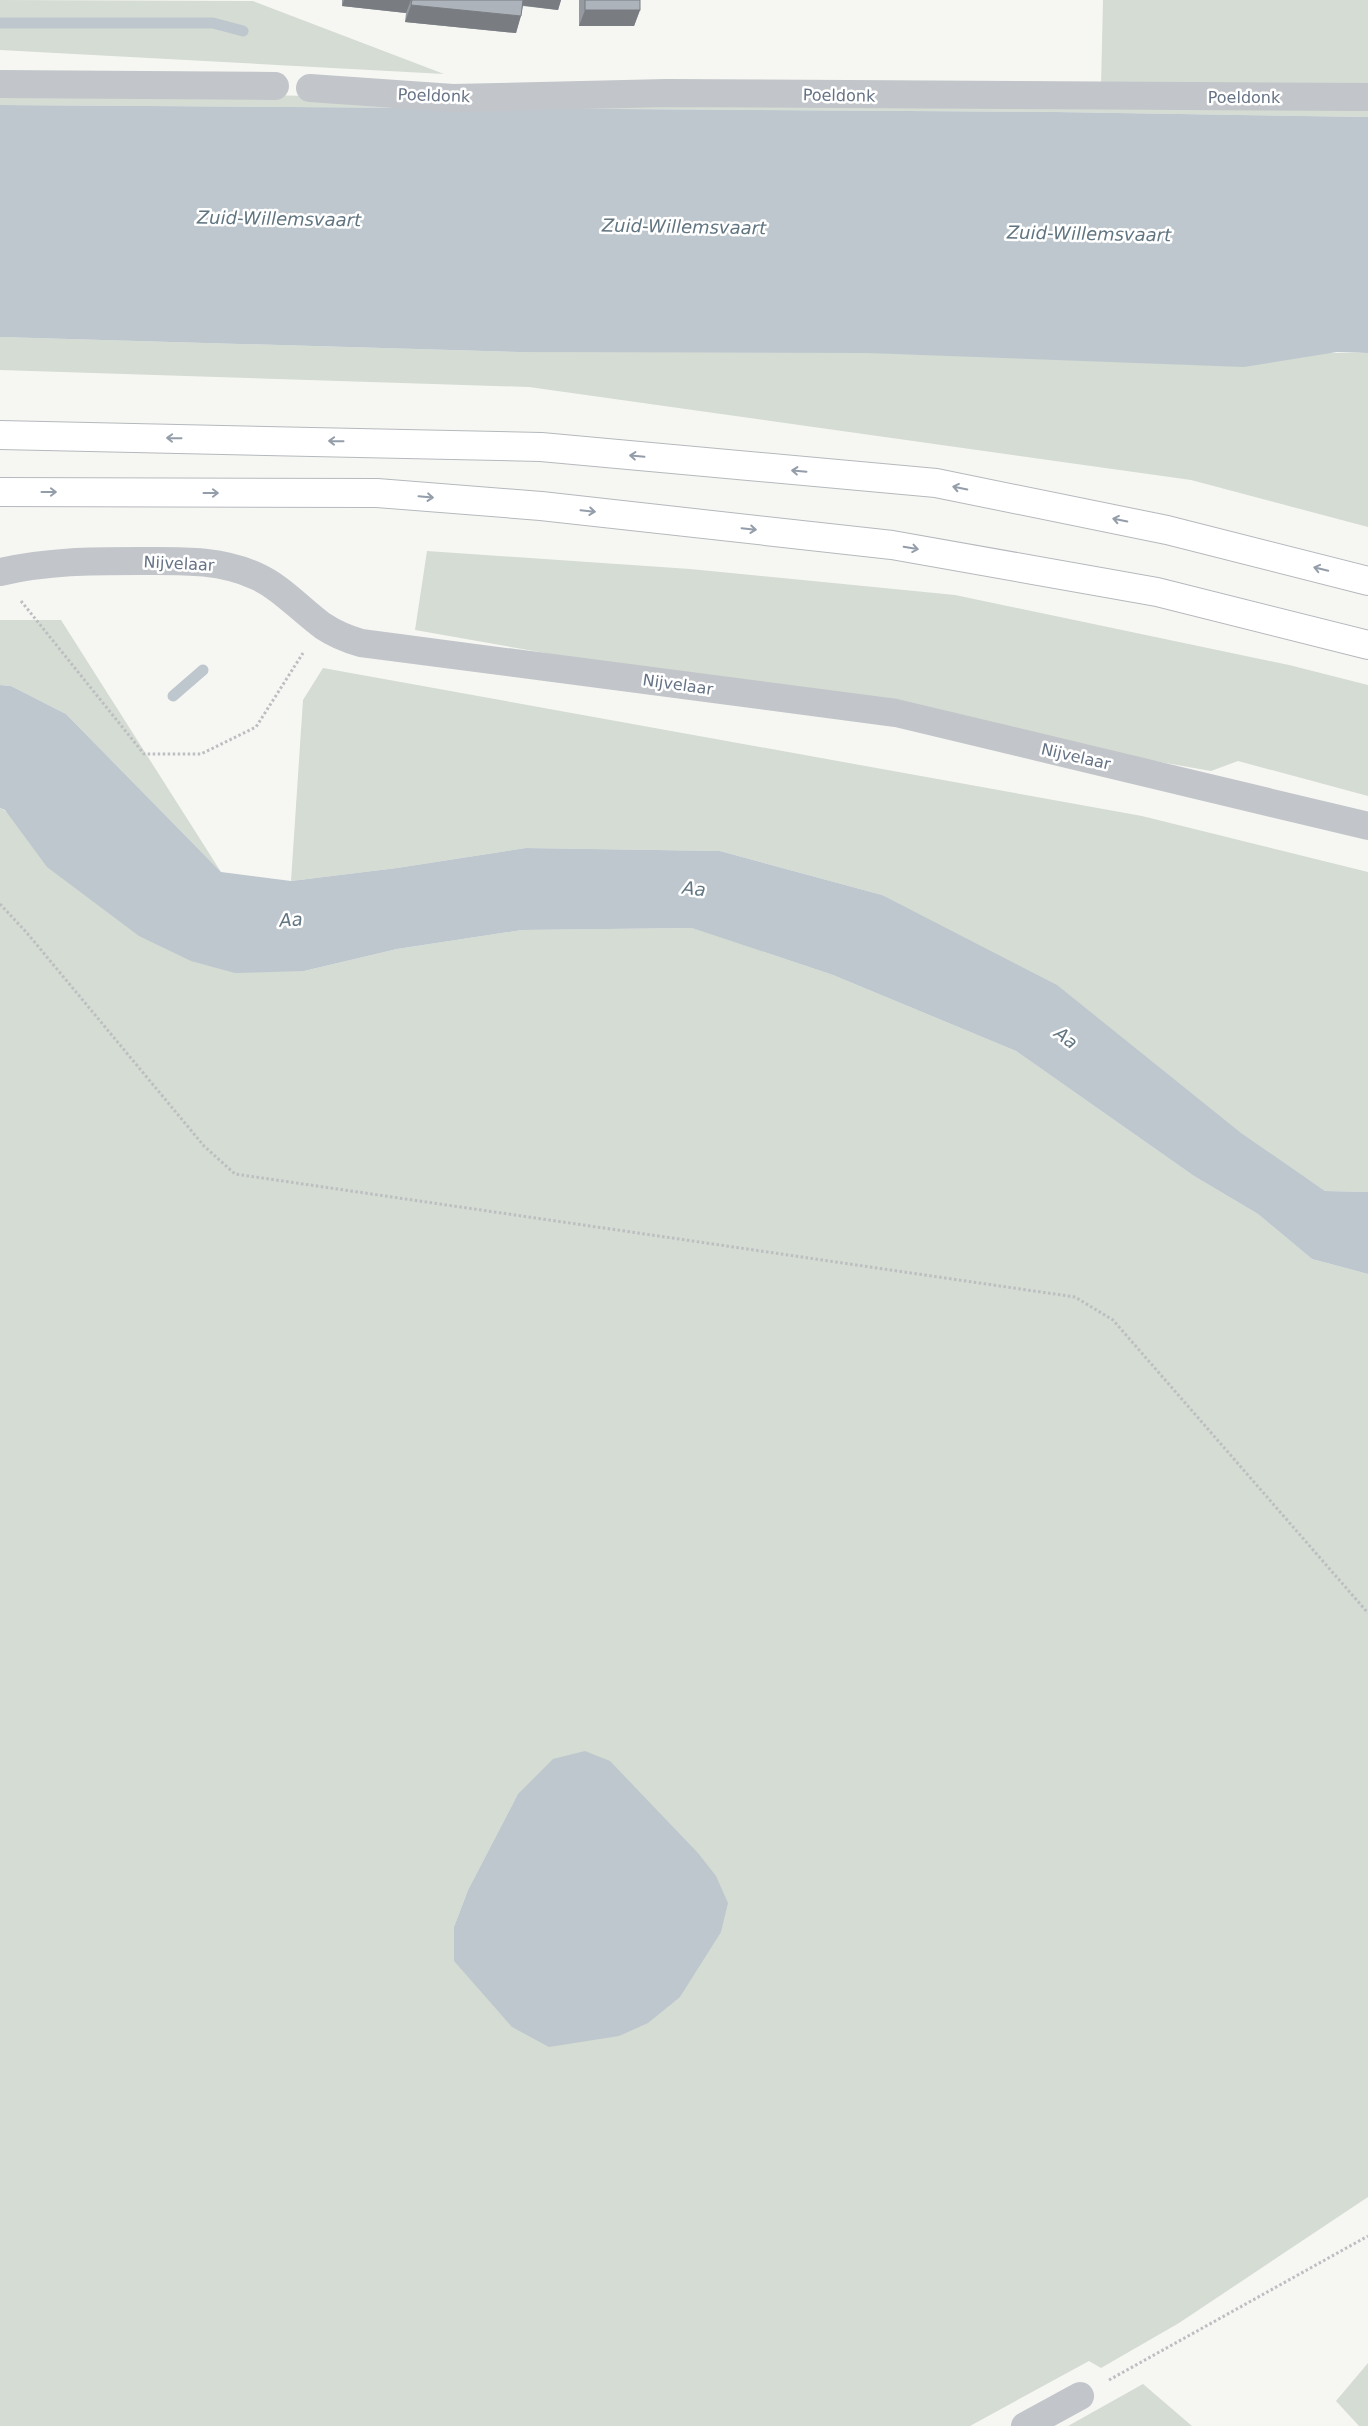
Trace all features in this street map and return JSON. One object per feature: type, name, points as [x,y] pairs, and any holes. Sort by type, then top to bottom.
[{"type":"highway","points":[[0,435],[541,447],[936,483],[1168,530],[1368,581]]},
{"type":"highway","points":[[0,492],[377,493],[541,506],[882,544],[1157,592],[1368,645]]},
{"type":"street","points":[[0,84],[275,86]]},
{"type":"street","name":"Poeldonk","points":[[310,88],[452,98],[666,94],[1368,97]]},
{"type":"street","name":"Nijvelaar","points":[[0,572],[35,564],[68,561],[197,561],[222,565],[257,576],[322,625],[341,636],[361,643],[896,713],[1368,826]]},
{"type":"street","points":[[1025,2426],[1080,2396]]},
{"type":"path","points":[[16,595],[144,754],[201,754],[256,727],[322,625]]},
{"type":"path","points":[[0,904],[27,933],[204,1146],[235,1174],[1075,1297],[1113,1320],[1368,1613]]},
{"type":"path","points":[[1080,2396],[1368,2236]]},
{"type":"shaded area","points":[[0,0],[253,1],[444,74],[0,50]]},
{"type":"shaded area","points":[[1103,0],[1368,0],[1368,83],[1101,86]]},
{"type":"shaded area","points":[[0,89],[534,101],[1368,105],[1368,117],[1056,112],[0,105]]},
{"type":"shaded area","points":[[0,337],[519,352],[1368,353],[1368,527],[1191,480],[529,387],[0,370]]},
{"type":"shaded area","points":[[427,551],[690,569],[955,595],[1289,665],[1368,685],[1368,796],[1238,761],[1211,771],[415,630]]},
{"type":"shaded area","points":[[0,620],[61,620],[221,872],[66,714],[11,686],[0,685]]},
{"type":"shaded area","points":[[323,668],[1142,816],[1368,872],[1368,1192],[1325,1191],[882,895],[720,851],[526,848],[397,868],[291,881],[303,700]]},
{"type":"shaded area","points":[[0,808],[304,971],[397,949],[522,930],[693,928],[833,975],[1016,1051],[1194,1176],[1258,1214],[1312,1259],[1368,1274],[1368,2197],[1179,2323],[1101,2368],[1089,2361],[970,2426],[0,2426]],"holes":[[[518,1794],[454,1927],[468,1890]]]},
{"type":"shaded area","points":[[1368,2363],[1368,2426],[1359,2426],[1336,2401]]},
{"type":"shaded area","points":[[1143,2384],[1192,2426],[1068,2426]]},
{"type":"water","name":"Zuid-Willemsvaart","points":[[0,105],[1056,112],[1368,117],[1368,353],[1337,352],[1244,367],[867,353],[519,352],[0,337]]},
{"type":"water","name":"Aa","points":[[0,685],[11,686],[66,714],[221,872],[291,881],[397,868],[526,848],[720,851],[882,895],[1057,985],[1241,1133],[1325,1191],[1368,1192],[1368,1274],[1312,1259],[1258,1214],[1194,1176],[1016,1051],[833,975],[692,928],[522,930],[397,949],[304,971],[235,973],[191,961],[139,936],[47,867],[5,810],[0,808]]},
{"type":"water","points":[[585,1751],[610,1761],[698,1853],[716,1876],[728,1903],[721,1932],[680,1997],[648,2023],[619,2036],[549,2047],[512,2027],[454,1961],[454,1927],[468,1890],[518,1794],[553,1759]]},
{"type":"building","points":[[412,0],[523,0],[521,16],[411,5]]},
{"type":"building","points":[[585,0],[640,0],[640,10],[585,10]]},
{"type":"waterway","points":[[0,23],[213,23],[243,31]]},
{"type":"waterway","points":[[173,696],[203,670]]}]
